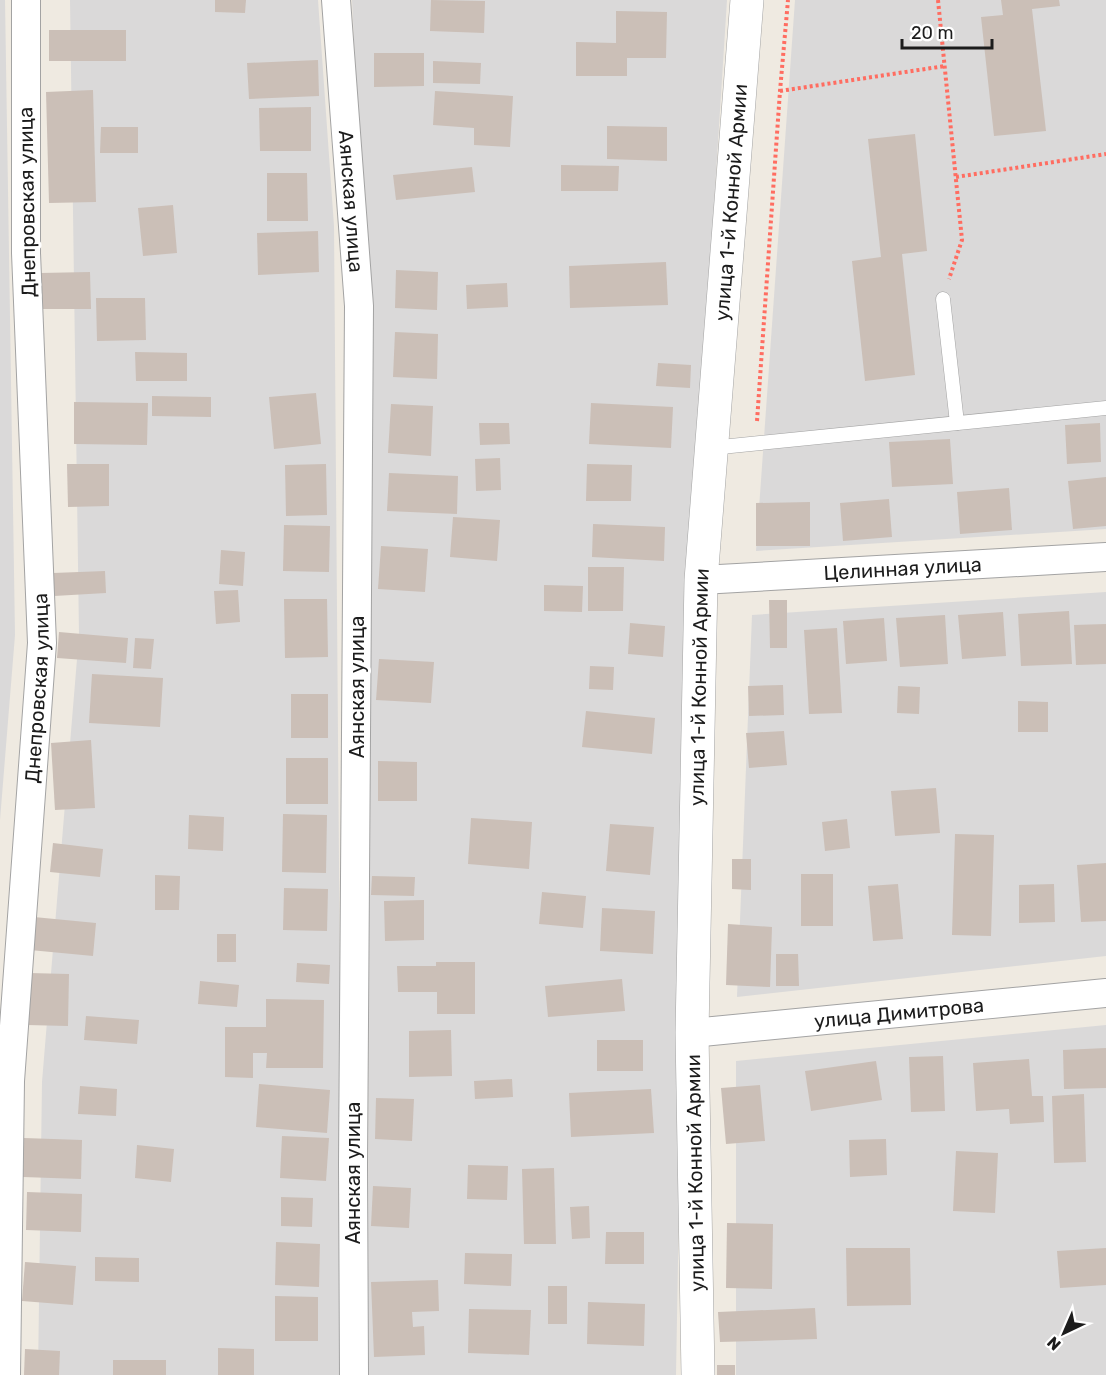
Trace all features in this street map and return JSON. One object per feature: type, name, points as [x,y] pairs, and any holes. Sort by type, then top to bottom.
[{"type":"street","name":"Днепровская улица","points":[[6,1375],[10,1081],[42,643],[26,253],[26,0]]},
{"type":"street","name":"Аянская улица","points":[[336,0],[359,306],[353,1153],[354,1375]]},
{"type":"street","name":"улица 1-й Конной Армии","points":[[698,1375],[692,1033],[701,580],[747,0]]},
{"type":"street","name":"Целинная улица","points":[[701,580],[1106,557]]},
{"type":"street","name":"улица Димитрова","points":[[692,1033],[1106,993]]},
{"type":"lane","points":[[943,299],[957,423]]},
{"type":"lane","points":[[710,448],[1106,408]]},
{"type":"path","points":[[755,444],[788,0]]},
{"type":"path","points":[[938,0],[962,240],[943,299]]},
{"type":"path","points":[[780,90],[945,66]]},
{"type":"path","points":[[956,177],[1106,154]]},
{"type":"shaded area","points":[[0,0],[5,0],[15,635],[0,820]]},
{"type":"shaded area","points":[[70,0],[318,0],[334,226],[343,1375],[38,1375],[42,1082],[79,635]]},
{"type":"shaded area","points":[[352,0],[727,0],[690,583],[676,1375],[368,1375],[369,345]]},
{"type":"shaded area","points":[[795,0],[1106,0],[1106,529],[756,551]]},
{"type":"shaded area","points":[[1106,592],[1106,956],[737,997],[752,615]]},
{"type":"shaded area","points":[[1106,1025],[1106,1375],[736,1375],[736,1061]]},
{"type":"building","points":[[215,0],[246,0],[245,13],[215,12]]},
{"type":"building","points":[[431,0],[485,1],[484,33],[430,31]]},
{"type":"building","points":[[1001,0],[1059,0],[1060,6],[1032,9],[1046,131],[994,136],[981,17],[1003,15]]},
{"type":"building","points":[[616,11],[667,12],[666,58],[627,58],[627,76],[576,76],[576,42],[616,43]]},
{"type":"building","points":[[49,30],[126,30],[126,61],[49,61]]},
{"type":"building","points":[[374,53],[424,53],[424,86],[374,87]]},
{"type":"building","points":[[318,60],[319,96],[249,99],[247,63]]},
{"type":"building","points":[[433,61],[481,63],[480,84],[433,83]]},
{"type":"building","points":[[93,90],[96,202],[49,203],[46,92]]},
{"type":"building","points":[[435,91],[513,96],[510,147],[474,145],[474,128],[433,125]]},
{"type":"building","points":[[311,107],[311,151],[260,151],[259,108]]},
{"type":"building","points":[[607,126],[667,127],[667,161],[607,159]]},
{"type":"building","points":[[101,127],[138,127],[138,153],[100,153]]},
{"type":"building","points":[[915,134],[927,251],[902,254],[915,375],[865,381],[852,261],[881,257],[868,139]]},
{"type":"building","points":[[561,165],[619,166],[618,191],[561,191]]},
{"type":"building","points":[[472,167],[475,192],[396,200],[393,175]]},
{"type":"building","points":[[267,173],[307,173],[308,221],[267,221]]},
{"type":"building","points":[[173,205],[177,253],[143,256],[138,208]]},
{"type":"building","points":[[318,231],[319,272],[258,275],[257,233]]},
{"type":"building","points":[[666,262],[668,305],[570,308],[569,266]]},
{"type":"building","points":[[396,270],[438,272],[437,310],[395,308]]},
{"type":"building","points":[[90,272],[91,309],[41,309],[40,273]]},
{"type":"building","points":[[507,283],[508,307],[467,309],[466,285]]},
{"type":"building","points":[[96,298],[145,298],[146,340],[97,341]]},
{"type":"building","points":[[395,332],[438,334],[437,379],[393,377]]},
{"type":"building","points":[[135,352],[187,353],[187,381],[136,381]]},
{"type":"building","points":[[658,363],[691,365],[690,388],[656,386]]},
{"type":"building","points":[[316,393],[321,444],[274,449],[269,397]]},
{"type":"building","points":[[152,396],[211,397],[211,417],[152,416]]},
{"type":"building","points":[[74,402],[148,403],[147,445],[74,444]]},
{"type":"building","points":[[591,403],[673,407],[671,448],[589,444]]},
{"type":"building","points":[[391,404],[433,406],[431,456],[388,453]]},
{"type":"building","points":[[479,423],[509,423],[510,444],[480,445]]},
{"type":"building","points":[[1100,423],[1101,462],[1067,464],[1065,425]]},
{"type":"building","points":[[950,439],[953,484],[892,487],[889,442]]},
{"type":"building","points":[[500,458],[501,490],[476,491],[475,459]]},
{"type":"building","points":[[67,464],[109,464],[109,506],[68,507]]},
{"type":"building","points":[[326,464],[327,515],[286,516],[285,465]]},
{"type":"building","points":[[587,464],[632,465],[631,501],[586,501]]},
{"type":"building","points":[[389,473],[458,476],[457,514],[387,511]]},
{"type":"building","points":[[1106,477],[1106,526],[1073,529],[1068,481]]},
{"type":"building","points":[[1009,488],[1012,530],[960,534],[957,492]]},
{"type":"building","points":[[889,499],[892,537],[843,541],[840,503]]},
{"type":"building","points":[[810,502],[810,546],[756,546],[756,503]]},
{"type":"building","points":[[453,517],[500,520],[497,561],[450,557]]},
{"type":"building","points":[[593,524],[665,527],[664,561],[592,557]]},
{"type":"building","points":[[284,525],[330,526],[329,572],[283,571]]},
{"type":"building","points":[[381,546],[428,549],[425,592],[378,589]]},
{"type":"building","points":[[221,550],[245,552],[243,586],[219,584]]},
{"type":"building","points":[[588,567],[624,567],[623,611],[588,611]]},
{"type":"building","points":[[105,571],[106,593],[54,596],[53,573]]},
{"type":"building","points":[[544,585],[583,586],[582,612],[544,611]]},
{"type":"building","points":[[238,590],[240,622],[216,624],[214,591]]},
{"type":"building","points":[[284,599],[327,599],[328,657],[285,658]]},
{"type":"building","points":[[769,600],[787,600],[787,648],[770,648]]},
{"type":"building","points":[[1069,611],[1072,664],[1021,666],[1018,614]]},
{"type":"building","points":[[1003,612],[1006,656],[962,659],[958,615]]},
{"type":"building","points":[[945,615],[948,664],[900,667],[896,618]]},
{"type":"building","points":[[884,618],[887,661],[846,664],[843,621]]},
{"type":"building","points":[[630,623],[665,626],[663,657],[628,654]]},
{"type":"building","points":[[1106,624],[1106,664],[1076,665],[1074,625]]},
{"type":"building","points":[[837,628],[842,713],[809,714],[804,630]]},
{"type":"building","points":[[59,632],[128,638],[126,663],[57,658]]},
{"type":"building","points":[[135,638],[154,639],[151,669],[133,668]]},
{"type":"building","points":[[379,659],[434,662],[431,703],[376,700]]},
{"type":"building","points":[[590,666],[614,667],[613,690],[589,689]]},
{"type":"building","points":[[92,674],[163,678],[160,727],[89,723]]},
{"type":"building","points":[[783,685],[784,715],[749,716],[748,686]]},
{"type":"building","points":[[898,686],[920,687],[919,714],[897,713]]},
{"type":"building","points":[[291,694],[328,694],[328,738],[291,738]]},
{"type":"building","points":[[1018,701],[1048,702],[1048,732],[1018,732]]},
{"type":"building","points":[[586,711],[655,718],[652,754],[582,747]]},
{"type":"building","points":[[784,731],[787,765],[749,768],[746,733]]},
{"type":"building","points":[[91,740],[95,808],[55,810],[51,743]]},
{"type":"building","points":[[286,758],[328,758],[328,804],[286,804]]},
{"type":"building","points":[[378,761],[417,762],[417,801],[378,801]]},
{"type":"building","points":[[936,788],[940,833],[895,836],[891,791]]},
{"type":"building","points":[[283,814],[327,815],[326,873],[282,872]]},
{"type":"building","points":[[189,815],[224,817],[223,851],[188,849]]},
{"type":"building","points":[[471,818],[532,822],[529,869],[468,864]]},
{"type":"building","points":[[847,819],[850,848],[825,851],[822,822]]},
{"type":"building","points":[[610,824],[654,827],[650,875],[606,871]]},
{"type":"building","points":[[955,834],[994,835],[991,936],[952,935]]},
{"type":"building","points":[[53,843],[103,849],[100,877],[50,872]]},
{"type":"building","points":[[732,859],[751,859],[751,890],[732,889]]},
{"type":"building","points":[[1106,863],[1106,921],[1081,922],[1077,865]]},
{"type":"building","points":[[801,874],[833,874],[833,926],[801,926]]},
{"type":"building","points":[[155,875],[180,876],[179,910],[155,910]]},
{"type":"building","points":[[372,876],[415,877],[414,896],[371,895]]},
{"type":"building","points":[[898,884],[903,939],[873,941],[868,886]]},
{"type":"building","points":[[1054,884],[1055,922],[1019,923],[1019,885]]},
{"type":"building","points":[[284,888],[328,889],[327,931],[283,930]]},
{"type":"building","points":[[542,892],[586,896],[583,928],[539,924]]},
{"type":"building","points":[[424,900],[424,940],[385,941],[384,901]]},
{"type":"building","points":[[602,908],[655,911],[653,954],[600,951]]},
{"type":"building","points":[[34,917],[96,923],[93,956],[30,950]]},
{"type":"building","points":[[728,924],[772,927],[770,987],[726,985]]},
{"type":"building","points":[[217,934],[236,934],[236,962],[217,962]]},
{"type":"building","points":[[776,954],[798,954],[799,986],[776,986]]},
{"type":"building","points":[[436,962],[475,962],[475,1014],[437,1014],[437,992],[398,992],[397,966],[436,966]]},
{"type":"building","points":[[297,963],[330,965],[329,984],[296,982]]},
{"type":"building","points":[[29,973],[69,974],[68,1026],[27,1025]]},
{"type":"building","points":[[622,979],[625,1011],[548,1017],[545,986]]},
{"type":"building","points":[[200,981],[239,985],[237,1007],[198,1004]]},
{"type":"building","points":[[266,999],[324,1000],[323,1068],[266,1068],[267,1053],[253,1053],[253,1078],[225,1077],[225,1027],[266,1027]]},
{"type":"building","points":[[86,1016],[139,1020],[137,1044],[84,1040]]},
{"type":"building","points":[[451,1030],[452,1076],[409,1077],[409,1031]]},
{"type":"building","points":[[597,1040],[643,1040],[643,1071],[597,1071]]},
{"type":"building","points":[[1106,1048],[1106,1088],[1064,1089],[1063,1050]]},
{"type":"building","points":[[943,1056],[945,1111],[911,1112],[909,1057]]},
{"type":"building","points":[[1029,1059],[1032,1096],[1043,1096],[1044,1122],[1010,1124],[1009,1109],[976,1111],[973,1063]]},
{"type":"building","points":[[876,1061],[882,1100],[811,1111],[805,1071]]},
{"type":"building","points":[[512,1079],[513,1097],[475,1099],[474,1081]]},
{"type":"building","points":[[259,1084],[330,1090],[327,1133],[256,1127]]},
{"type":"building","points":[[760,1085],[765,1141],[726,1144],[721,1088]]},
{"type":"building","points":[[80,1086],[117,1089],[116,1116],[78,1114]]},
{"type":"building","points":[[651,1089],[654,1133],[571,1137],[569,1093]]},
{"type":"building","points":[[1084,1094],[1086,1162],[1054,1163],[1052,1096]]},
{"type":"building","points":[[376,1098],[414,1099],[412,1141],[375,1139]]},
{"type":"building","points":[[282,1136],[329,1138],[326,1181],[280,1178]]},
{"type":"building","points":[[24,1138],[82,1140],[81,1179],[23,1177]]},
{"type":"building","points":[[886,1139],[887,1175],[850,1177],[849,1140]]},
{"type":"building","points":[[137,1145],[174,1149],[171,1182],[135,1178]]},
{"type":"building","points":[[956,1151],[998,1153],[995,1213],[953,1211]]},
{"type":"building","points":[[468,1165],[508,1166],[507,1200],[467,1199]]},
{"type":"building","points":[[554,1168],[556,1244],[524,1244],[522,1169]]},
{"type":"building","points":[[373,1186],[411,1188],[409,1228],[371,1226]]},
{"type":"building","points":[[27,1192],[82,1194],[81,1232],[26,1230]]},
{"type":"building","points":[[281,1197],[313,1198],[312,1227],[281,1226]]},
{"type":"building","points":[[589,1206],[590,1238],[572,1239],[570,1207]]},
{"type":"building","points":[[727,1223],[773,1224],[772,1289],[726,1288]]},
{"type":"building","points":[[606,1232],[644,1232],[644,1264],[605,1264]]},
{"type":"building","points":[[276,1242],[320,1244],[319,1287],[275,1285]]},
{"type":"building","points":[[846,1248],[910,1248],[911,1305],[847,1306]]},
{"type":"building","points":[[1106,1248],[1106,1285],[1060,1288],[1057,1251]]},
{"type":"building","points":[[465,1253],[512,1254],[511,1286],[464,1284]]},
{"type":"building","points":[[95,1257],[139,1258],[139,1282],[95,1281]]},
{"type":"building","points":[[25,1262],[76,1266],[73,1305],[22,1301]]},
{"type":"building","points":[[438,1280],[439,1311],[412,1312],[413,1327],[424,1326],[425,1355],[374,1357],[371,1282]]},
{"type":"building","points":[[548,1286],[567,1286],[567,1324],[548,1324]]},
{"type":"building","points":[[275,1296],[318,1297],[318,1341],[275,1341]]},
{"type":"building","points":[[588,1302],[645,1304],[644,1346],[587,1344]]},
{"type":"building","points":[[815,1308],[817,1339],[720,1342],[718,1312]]},
{"type":"building","points":[[469,1309],[531,1310],[529,1355],[468,1353]]},
{"type":"building","points":[[218,1348],[254,1349],[254,1375],[218,1375]]},
{"type":"building","points":[[25,1349],[60,1351],[59,1375],[24,1375]]},
{"type":"building","points":[[113,1360],[166,1360],[166,1375],[113,1375]]},
{"type":"building","points":[[717,1365],[735,1365],[735,1375],[717,1375]]}]
